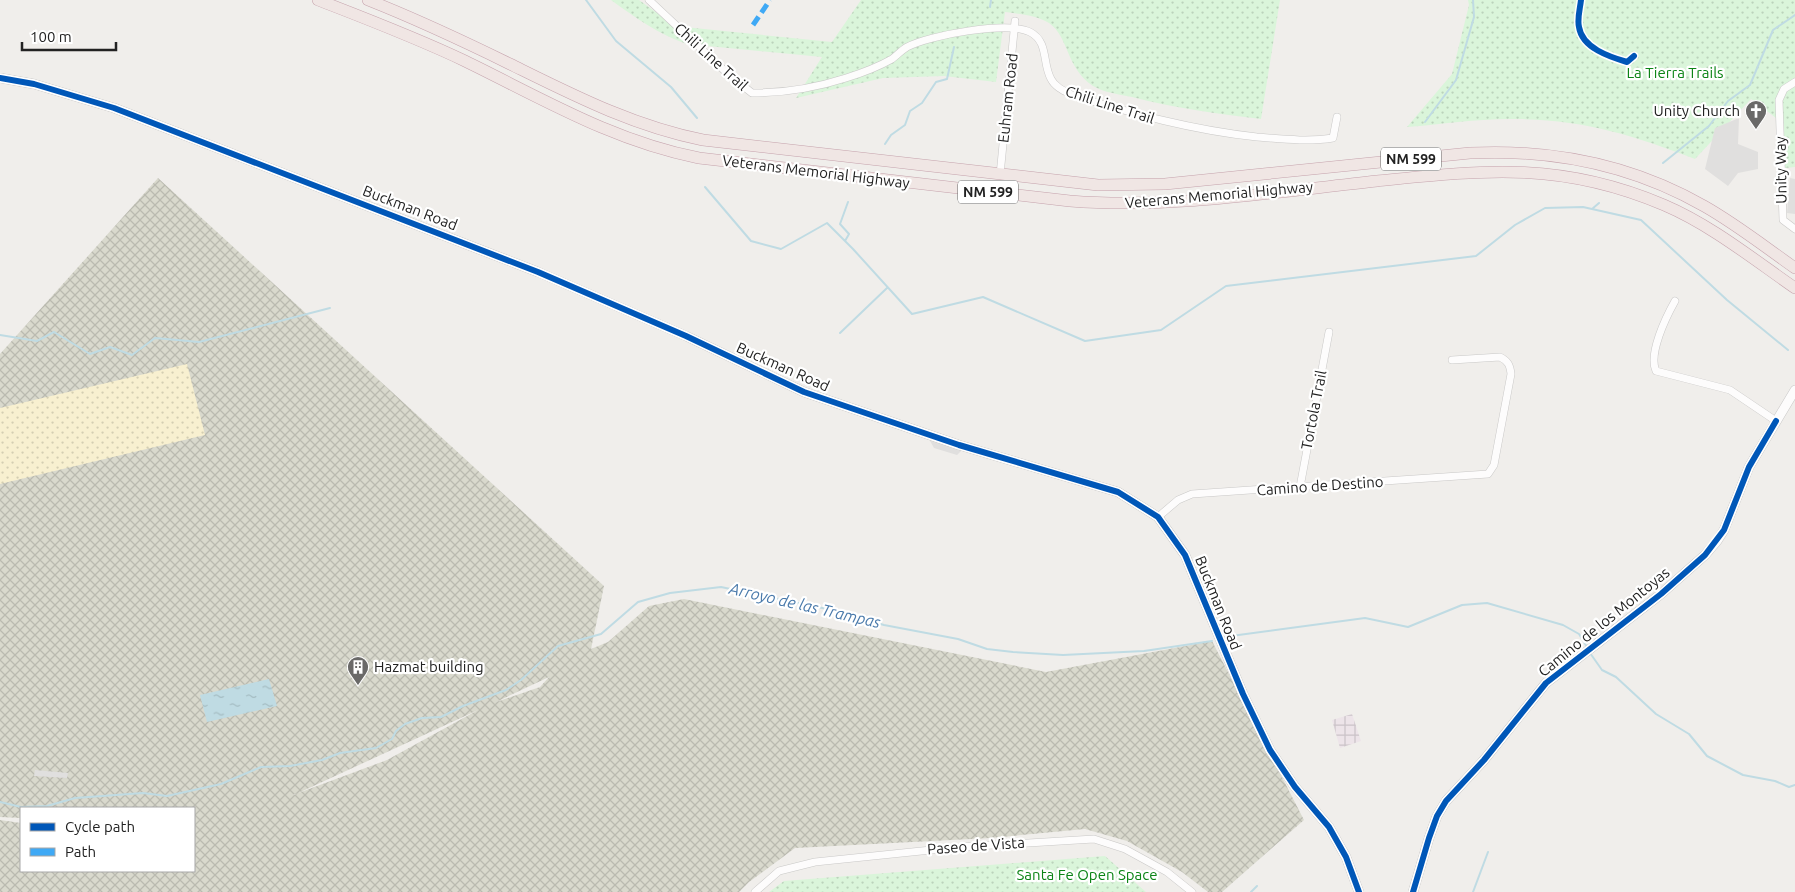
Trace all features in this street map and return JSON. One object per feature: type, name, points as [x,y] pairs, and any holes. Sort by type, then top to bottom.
[{"type":"highway","name":"Veterans Memorial Highway","points":[[318,0],[428,44],[611,133],[654,148],[698,158],[1070,201],[1116,204],[1184,201],[1476,171],[1544,172],[1611,186],[1664,205],[1710,230],[1795,288]]},
{"type":"highway","name":"Veterans Memorial Highway","points":[[368,0],[433,26],[616,115],[659,130],[737,145],[1075,183],[1132,186],[1470,153],[1504,152],[1550,155],[1598,164],[1663,186],[1723,218],[1795,268]]},
{"type":"street","name":"Chili Line Trail","points":[[649,0],[722,69],[752,93],[815,87],[873,68],[907,47],[932,37],[995,27],[1029,31],[1038,38],[1043,46],[1046,67],[1052,80],[1060,88],[1072,95],[1161,122],[1243,135],[1316,140],[1333,138],[1337,117]]},
{"type":"street","name":"Euhram Road","points":[[1000,175],[1015,21]]},
{"type":"street","name":"Buckman Road","points":[[0,78],[34,84],[131,115],[538,272],[686,336],[804,392],[959,445],[1118,492],[1158,517],[1185,556],[1242,694],[1270,750],[1296,787],[1329,827],[1346,857],[1359,892]]},
{"type":"street","name":"Unity Way","points":[[1795,82],[1784,90],[1779,100],[1784,186],[1781,209],[1783,220],[1795,229]]},
{"type":"street","points":[[1675,301],[1661,329],[1653,364],[1656,371],[1730,390],[1776,420]]},
{"type":"street","name":"Tortola Trail","points":[[1300,487],[1329,332]]},
{"type":"street","name":"Camino de Destino","points":[[1158,517],[1178,500],[1192,494],[1488,474],[1494,465],[1511,374],[1510,366],[1506,360],[1500,357],[1452,360]]},
{"type":"street","name":"Camino de los Montoyas","points":[[1413,892],[1429,838],[1437,816],[1446,801],[1490,753],[1546,683],[1661,594],[1706,555],[1724,530],[1749,466],[1795,390]]},
{"type":"street","name":"Paseo de Vista","points":[[755,892],[779,871],[814,862],[960,847],[1094,839],[1125,848],[1167,872],[1192,892]]},
{"type":"shaded area","points":[[1739,118],[1738,144],[1758,152],[1758,169],[1738,173],[1728,186],[1705,169],[1715,128]]},
{"type":"shaded area","points":[[158,178],[604,586],[591,649],[608,642],[649,606],[684,599],[1046,672],[1212,641],[1304,820],[1222,892],[1208,892],[1182,872],[1127,841],[1085,829],[991,838],[795,848],[749,882],[739,892],[0,892],[0,820],[20,823],[20,872],[195,872],[195,807],[20,807],[20,818],[0,817],[0,354]],"holes":[[[549,677],[540,687],[496,702]],[[478,710],[387,760],[298,793]]]},
{"type":"shaded area","points":[[1790,178],[1795,179],[1795,214],[1787,213]]},
{"type":"shaded area","points":[[929,439],[962,450],[957,455],[934,448]]},
{"type":"shaded area","points":[[1352,714],[1361,741],[1340,748],[1332,720]]},
{"type":"shaded area","points":[[35,770],[68,773],[67,778],[34,776]]},
{"type":"sand","points":[[187,364],[205,435],[0,484],[0,408]]},
{"type":"green space","points":[[611,0],[639,0],[664,18],[684,27],[832,42],[861,0],[1280,0],[1261,119],[1180,107],[1099,89],[1080,74],[1061,37],[1049,23],[1022,14],[1005,12],[996,82],[944,76],[883,78],[796,98],[822,57],[687,44],[638,19]]},
{"type":"green space","name":"La Tierra Trails","points":[[1468,0],[1795,0],[1795,167],[1785,168],[1780,121],[1751,99],[1695,159],[1608,130],[1565,122],[1504,119],[1407,127],[1452,74],[1469,5]]},
{"type":"green space","name":"Santa Fe Open Space","points":[[1105,856],[1146,892],[769,892],[784,881]]},
{"type":"water","points":[[269,679],[277,706],[207,722],[200,695]]},
{"type":"waterway","points":[[586,0],[616,41],[671,87],[697,118]]},
{"type":"waterway","points":[[990,7],[991,0]]},
{"type":"waterway","points":[[1425,122],[1456,80],[1474,17],[1473,0]]},
{"type":"waterway","points":[[1663,163],[1709,126],[1728,101],[1750,85],[1773,30],[1795,15]]},
{"type":"waterway","points":[[885,144],[891,135],[905,125],[910,111],[922,103],[936,82],[947,79],[954,47]]},
{"type":"waterway","points":[[705,187],[751,241],[781,249],[827,223],[912,314],[983,297],[1085,341],[1161,330],[1226,286],[1476,256],[1515,225],[1545,208],[1583,207],[1641,220],[1727,300],[1788,350]]},
{"type":"waterway","points":[[845,241],[849,234],[840,224],[848,202]]},
{"type":"waterway","points":[[1592,209],[1599,203]]},
{"type":"waterway","points":[[840,333],[887,288]]},
{"type":"waterway","points":[[0,335],[37,341],[54,332],[90,354],[110,347],[132,355],[155,338],[199,342],[330,308]]},
{"type":"waterway","name":"Arroyo de las Trampas","points":[[0,802],[21,807],[47,806],[75,798],[143,793],[167,796],[221,784],[261,767],[290,766],[322,760],[340,753],[376,748],[392,739],[396,731],[405,724],[422,718],[441,717],[463,706],[506,690],[521,680],[558,646],[601,634],[638,602],[670,593],[721,587],[832,610],[884,625],[958,639],[987,649],[1013,652],[1063,655],[1144,651],[1212,641]]},
{"type":"waterway","name":"Arroyo de las Trampas","points":[[1231,636],[1365,618],[1408,627],[1462,605],[1487,603],[1563,625],[1579,634],[1587,647]]},
{"type":"waterway","name":"Arroyo de las Trampas","points":[[1590,653],[1602,670],[1616,677],[1656,714],[1689,734],[1707,756],[1743,775],[1775,781],[1789,787],[1795,785]]},
{"type":"waterway","points":[[1473,892],[1488,852]]},
{"type":"waterway","points":[[1251,892],[1257,886]]},
{"type":"marked path","points":[[753,25],[770,0]]},
{"type":"cycle path","points":[[1581,0],[1578,24],[1585,41],[1598,51],[1620,60],[1627,62],[1634,56]]},
{"type":"cycle path","points":[[0,78],[34,84],[114,108],[538,272],[686,336],[804,392],[959,445],[1118,492],[1158,517],[1185,555],[1243,694],[1270,750],[1295,787],[1329,827],[1346,857],[1359,892]]},
{"type":"cycle path","points":[[1413,892],[1429,838],[1437,816],[1446,801],[1484,760],[1546,683],[1661,594],[1705,555],[1724,530],[1749,467],[1776,421]]},
{"type":"place","name":"Unity Church","points":[[1756,130]]},
{"type":"place","name":"Hazmat building","points":[[358,686]]}]
